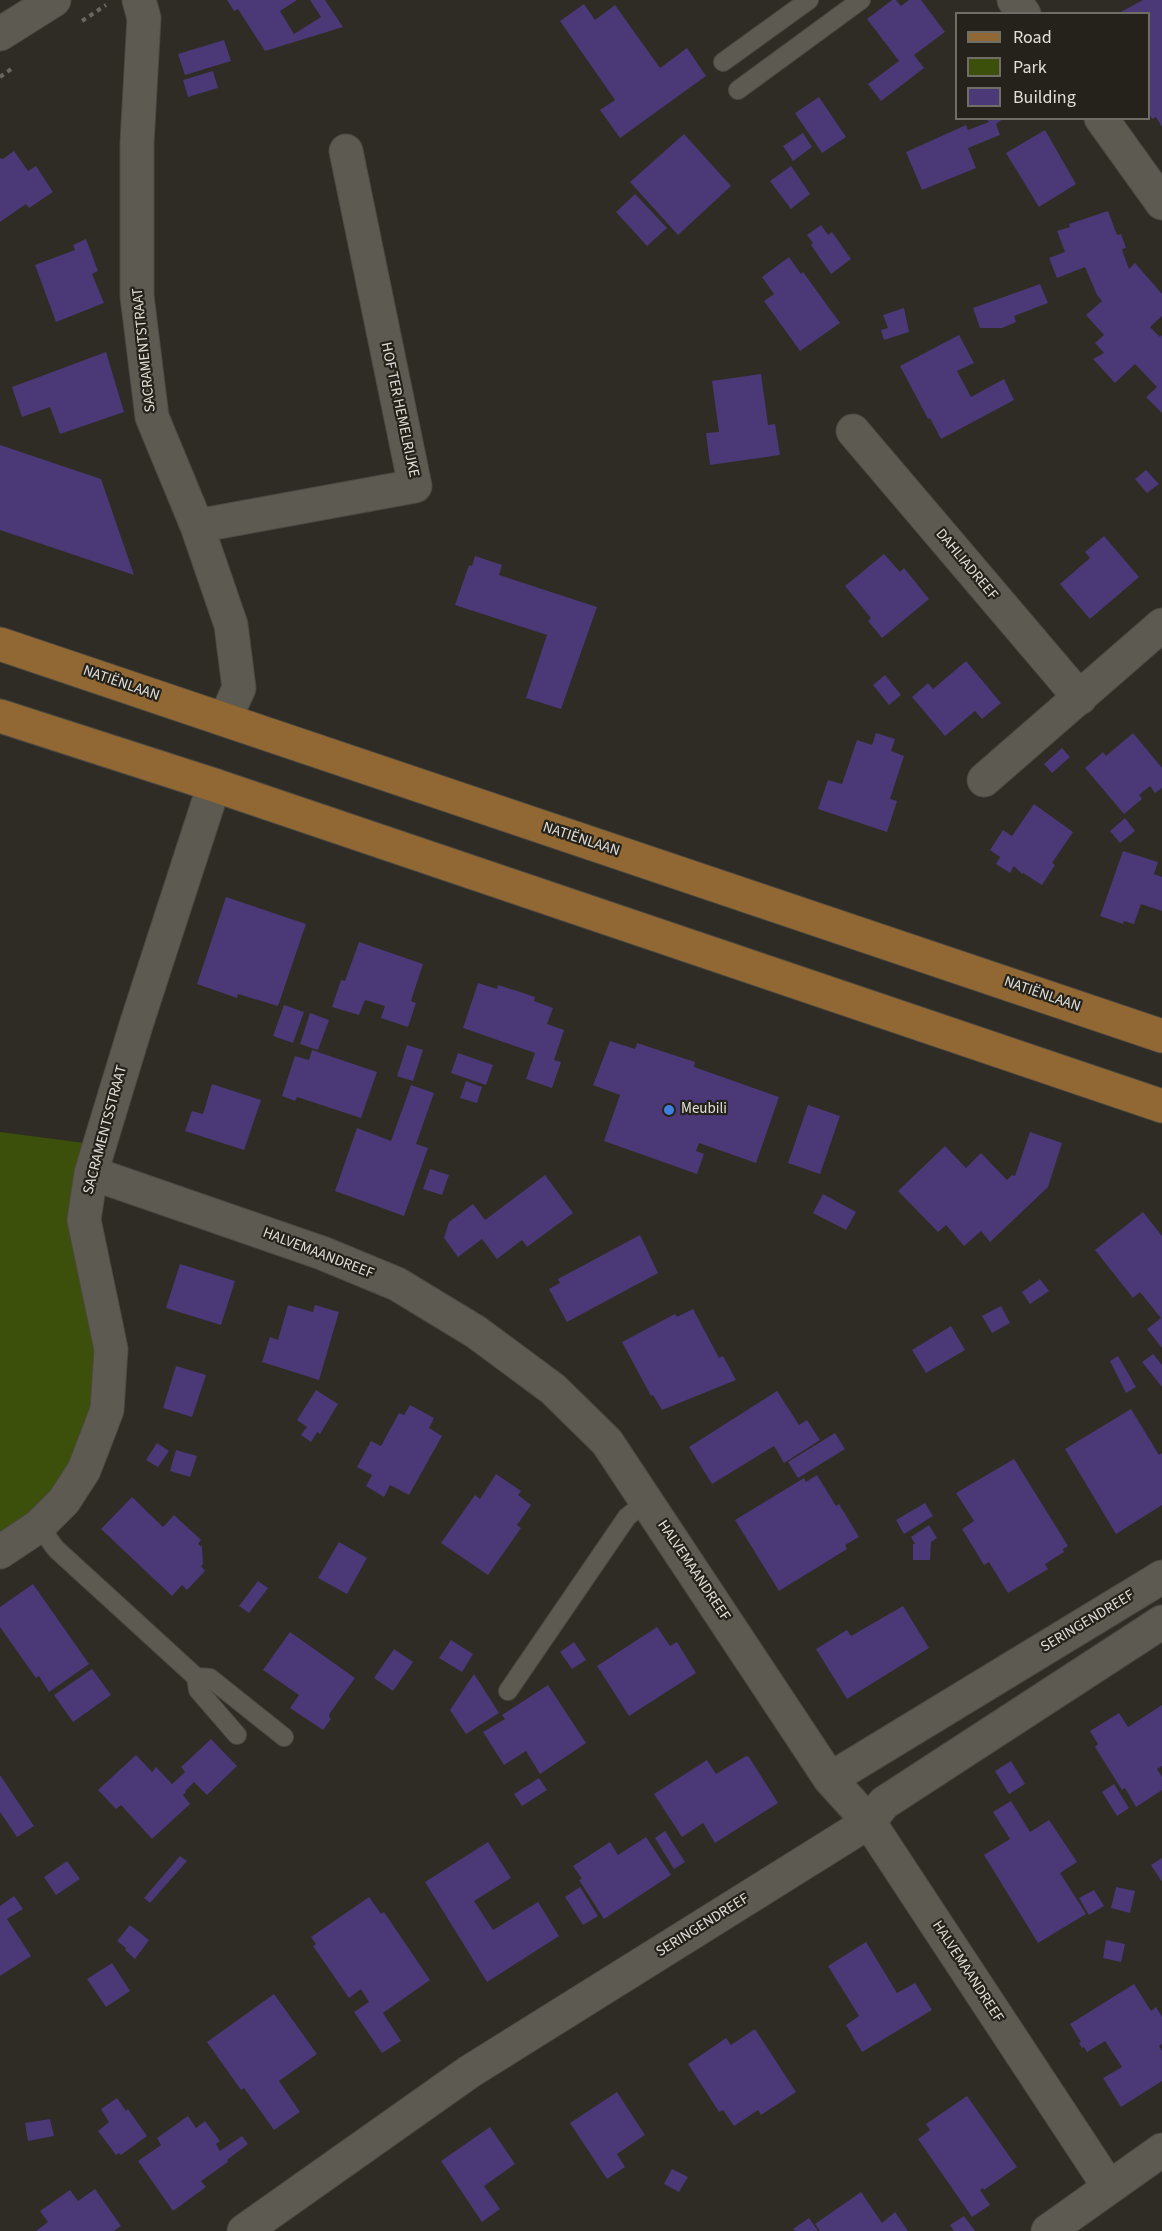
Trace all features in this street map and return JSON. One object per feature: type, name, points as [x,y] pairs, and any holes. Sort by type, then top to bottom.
[{"type":"main road","name":"NATIËNLAAN","points":[[0,644],[1162,1036]]},
{"type":"main road","points":[[0,716],[214,785],[1162,1106]]},
{"type":"street","points":[[0,34],[54,0]]},
{"type":"street","name":"SACRAMENTSTRAAT","points":[[139,0],[144,18],[137,143],[138,307],[152,417],[197,526],[231,625],[239,688],[225,719]]},
{"type":"street","points":[[1102,120],[1162,202]]},
{"type":"street","name":"HOF TER HEMELRIJKE","points":[[197,526],[415,486],[346,151]]},
{"type":"street","name":"DAHLIADREEF","points":[[853,431],[1080,699]]},
{"type":"street","points":[[984,780],[1080,699],[1162,625]]},
{"type":"street","name":"SACRAMENTSSTRAAT","points":[[0,1552],[39,1527],[64,1501],[84,1470],[107,1410],[111,1349],[84,1220],[91,1173],[214,785]]},
{"type":"street","name":"HALVEMAANDREEF","points":[[91,1173],[322,1253],[397,1284],[476,1332],[553,1389],[607,1442],[830,1779],[869,1822],[1109,2187]]},
{"type":"street","name":"SERINGENDREEF","points":[[830,1779],[1162,1577]]},
{"type":"street","name":"SERINGENDREEF","points":[[244,2231],[469,2072],[869,1822],[884,1803],[1162,1623]]},
{"type":"street","points":[[1048,2231],[1162,2150]]},
{"type":"lane","points":[[723,62],[809,0]]},
{"type":"lane","points":[[738,90],[861,0]]},
{"type":"lane","points":[[508,1691],[627,1517],[647,1501]]},
{"type":"lane","points":[[39,1527],[56,1549],[196,1677],[210,1678],[284,1737]]},
{"type":"lane","points":[[196,1677],[198,1690],[237,1735]]},
{"type":"green space","points":[[0,1132],[100,1145],[91,1173],[111,1349],[84,1470],[0,1552]]},
{"type":"building","points":[[227,0],[297,0],[280,11],[294,34],[321,17],[310,0],[325,0],[343,27],[265,51],[238,9],[234,11]]},
{"type":"building","points":[[892,0],[896,0],[901,6],[909,0],[921,0],[945,32],[914,55],[924,68],[881,101],[868,84],[899,61],[867,19]]},
{"type":"building","points":[[1143,0],[1162,0],[1162,127],[1156,117],[1152,119],[1150,116],[1150,12],[1121,12]]},
{"type":"building","points":[[584,4],[595,20],[615,5],[660,68],[687,48],[706,76],[620,138],[600,110],[615,100],[560,21]]},
{"type":"building","points":[[224,40],[231,61],[185,75],[178,54]]},
{"type":"building","points":[[213,71],[218,88],[188,97],[183,80]]},
{"type":"building","points":[[819,97],[846,137],[822,153],[795,113]]},
{"type":"building","points":[[988,120],[1001,120],[996,124],[1000,135],[968,148],[976,168],[922,190],[906,152],[966,125],[968,130],[989,122]]},
{"type":"building","points":[[1045,130],[1076,184],[1039,207],[1006,153]]},
{"type":"building","points":[[803,133],[812,147],[793,161],[783,146]]},
{"type":"building","points":[[684,134],[731,186],[678,235],[630,182]]},
{"type":"building","points":[[14,151],[28,171],[36,166],[53,192],[29,208],[26,204],[0,222],[0,158],[3,159]]},
{"type":"building","points":[[791,166],[810,194],[791,209],[770,181]]},
{"type":"building","points":[[635,194],[667,228],[647,246],[616,212]]},
{"type":"building","points":[[1108,211],[1117,235],[1121,234],[1126,248],[1122,249],[1129,269],[1135,263],[1162,294],[1162,316],[1150,327],[1160,337],[1162,335],[1162,413],[1146,397],[1157,387],[1135,364],[1115,383],[1093,359],[1104,353],[1095,343],[1104,335],[1086,315],[1102,301],[1085,267],[1057,278],[1049,258],[1065,252],[1057,231],[1070,227],[1069,224]]},
{"type":"building","points":[[821,225],[828,235],[832,232],[851,259],[831,274],[811,245],[813,243],[807,235]]},
{"type":"building","points":[[86,239],[98,271],[92,274],[104,303],[56,322],[35,265],[75,250],[73,245]]},
{"type":"building","points":[[789,257],[801,274],[803,272],[840,323],[800,351],[764,301],[774,294],[762,277]]},
{"type":"building","points":[[1040,284],[1048,303],[1014,316],[1016,322],[1002,328],[980,328],[973,308]]},
{"type":"building","points":[[904,308],[909,332],[884,340],[881,330],[888,328],[883,315]]},
{"type":"building","points":[[959,335],[974,363],[957,371],[971,397],[1004,379],[1014,400],[941,439],[900,366]]},
{"type":"building","points":[[106,352],[124,412],[60,434],[50,407],[22,417],[12,387]]},
{"type":"building","points":[[761,374],[768,425],[775,424],[780,455],[710,465],[706,433],[719,432],[712,381]]},
{"type":"building","points":[[0,445],[101,479],[134,575],[0,530]]},
{"type":"building","points":[[1146,470],[1159,484],[1147,493],[1135,479]]},
{"type":"building","points":[[1104,536],[1139,577],[1090,619],[1060,584],[1090,558],[1085,552]]},
{"type":"building","points":[[884,554],[900,572],[904,568],[929,599],[882,638],[868,621],[871,618],[845,586]]},
{"type":"building","points":[[475,556],[502,565],[499,575],[597,607],[561,709],[526,698],[547,635],[455,605],[469,565],[472,566]]},
{"type":"building","points":[[966,661],[1001,703],[982,719],[975,711],[945,736],[912,697],[928,683],[933,689]]},
{"type":"building","points":[[885,675],[901,695],[889,705],[873,685]]},
{"type":"building","points":[[876,733],[895,739],[891,751],[904,756],[890,799],[897,801],[887,832],[818,809],[828,780],[842,784],[857,740],[872,745]]},
{"type":"building","points":[[1133,733],[1162,768],[1162,788],[1155,793],[1150,786],[1139,795],[1142,799],[1124,814],[1085,768],[1103,752],[1106,756]]},
{"type":"building","points":[[1062,748],[1070,757],[1052,773],[1044,764]]},
{"type":"building","points":[[1034,804],[1073,832],[1052,863],[1055,865],[1042,885],[1022,874],[1014,866],[1010,873],[996,864],[1000,857],[990,850],[1003,830],[1012,836]]},
{"type":"building","points":[[1125,818],[1135,831],[1120,843],[1110,831]]},
{"type":"building","points":[[1123,851],[1158,862],[1154,874],[1162,877],[1162,911],[1141,904],[1134,924],[1124,921],[1123,924],[1100,916]]},
{"type":"building","points":[[226,897],[306,924],[278,1006],[238,994],[237,998],[197,984]]},
{"type":"building","points":[[359,942],[423,964],[411,1001],[416,1003],[408,1027],[381,1018],[385,1006],[365,1000],[359,1015],[332,1007],[341,980],[345,981]]},
{"type":"building","points":[[478,983],[497,989],[498,985],[535,997],[534,1001],[553,1008],[547,1024],[564,1030],[554,1060],[561,1062],[552,1088],[526,1079],[535,1053],[463,1028]]},
{"type":"building","points":[[284,1005],[304,1012],[293,1043],[273,1036]]},
{"type":"building","points":[[310,1013],[329,1020],[318,1050],[300,1044]]},
{"type":"building","points":[[610,1041],[635,1049],[637,1043],[695,1062],[694,1067],[779,1097],[756,1163],[699,1143],[696,1151],[704,1154],[697,1174],[604,1141],[620,1095],[593,1085]]},
{"type":"building","points":[[407,1045],[423,1050],[413,1081],[397,1076]]},
{"type":"building","points":[[312,1050],[377,1072],[361,1118],[297,1097],[295,1101],[282,1096],[295,1056],[309,1060]]},
{"type":"building","points":[[458,1053],[493,1065],[486,1085],[451,1073]]},
{"type":"building","points":[[466,1081],[482,1087],[477,1103],[460,1098]]},
{"type":"building","points":[[212,1084],[261,1100],[244,1150],[185,1131],[192,1111],[203,1114]]},
{"type":"building","points":[[411,1085],[434,1093],[416,1144],[428,1148],[404,1216],[335,1191],[357,1128],[391,1141]]},
{"type":"building","points":[[808,1105],[840,1116],[820,1174],[788,1163]]},
{"type":"building","points":[[1030,1132],[1062,1143],[1048,1187],[990,1242],[981,1231],[964,1246],[946,1225],[938,1232],[898,1191],[945,1146],[966,1168],[981,1153],[1007,1180],[1012,1175],[1015,1176]]},
{"type":"building","points":[[430,1169],[449,1175],[442,1195],[423,1189]]},
{"type":"building","points":[[545,1175],[573,1213],[527,1247],[522,1240],[497,1259],[482,1239],[458,1257],[444,1238],[449,1222],[473,1204],[485,1220]]},
{"type":"building","points":[[823,1194],[856,1212],[846,1230],[813,1213]]},
{"type":"building","points":[[1143,1212],[1162,1236],[1162,1348],[1147,1329],[1161,1318],[1140,1292],[1133,1298],[1095,1250]]},
{"type":"building","points":[[640,1235],[658,1273],[567,1322],[549,1289],[560,1283],[558,1279]]},
{"type":"building","points":[[180,1264],[235,1281],[221,1325],[166,1308]]},
{"type":"building","points":[[1040,1279],[1049,1291],[1030,1304],[1022,1292]]},
{"type":"building","points":[[288,1305],[313,1312],[315,1305],[339,1312],[319,1380],[262,1362],[270,1337],[278,1340]]},
{"type":"building","points":[[1001,1306],[1010,1323],[992,1333],[982,1316]]},
{"type":"building","points":[[693,1309],[719,1358],[723,1356],[736,1380],[662,1410],[653,1395],[651,1396],[622,1342],[675,1314],[677,1317]]},
{"type":"building","points":[[951,1326],[965,1350],[926,1373],[912,1350]]},
{"type":"building","points":[[1153,1354],[1162,1365],[1162,1387],[1142,1362]]},
{"type":"building","points":[[1118,1356],[1136,1387],[1126,1393],[1110,1361]]},
{"type":"building","points":[[176,1366],[206,1375],[192,1417],[163,1408]]},
{"type":"building","points":[[316,1390],[338,1404],[320,1434],[317,1432],[311,1442],[301,1435],[307,1427],[297,1420]]},
{"type":"building","points":[[777,1391],[799,1425],[807,1420],[820,1440],[784,1463],[774,1446],[712,1484],[689,1447]]},
{"type":"building","points":[[410,1405],[434,1418],[429,1428],[442,1436],[409,1495],[390,1485],[384,1497],[366,1486],[372,1475],[357,1467],[371,1441],[381,1446],[399,1413],[404,1415]]},
{"type":"building","points":[[1131,1409],[1159,1455],[1162,1453],[1162,1505],[1116,1534],[1065,1449]]},
{"type":"building","points":[[835,1433],[845,1449],[798,1478],[788,1462]]},
{"type":"building","points":[[157,1443],[169,1451],[158,1467],[146,1460]]},
{"type":"building","points":[[176,1450],[197,1456],[190,1477],[170,1471]]},
{"type":"building","points":[[1014,1459],[1068,1546],[1063,1549],[1064,1552],[1045,1564],[1048,1569],[1008,1593],[989,1562],[984,1565],[962,1529],[974,1521],[956,1493]]},
{"type":"building","points":[[496,1474],[521,1491],[518,1495],[531,1505],[517,1525],[521,1528],[488,1575],[441,1543],[475,1495],[480,1499]]},
{"type":"building","points":[[817,1475],[836,1506],[839,1504],[859,1537],[845,1545],[847,1549],[779,1591],[735,1520],[804,1478],[806,1482]]},
{"type":"building","points":[[132,1497],[163,1527],[174,1515],[201,1540],[198,1544],[202,1547],[203,1564],[201,1566],[205,1571],[187,1590],[182,1585],[172,1596],[101,1529]]},
{"type":"building","points":[[925,1503],[933,1516],[904,1534],[896,1520]]},
{"type":"building","points":[[929,1525],[937,1538],[931,1542],[930,1560],[913,1560],[913,1544],[915,1544],[911,1537]]},
{"type":"building","points":[[339,1542],[367,1558],[347,1594],[318,1578]]},
{"type":"building","points":[[258,1581],[268,1588],[249,1613],[239,1606]]},
{"type":"building","points":[[33,1584],[89,1664],[49,1692],[39,1676],[36,1678],[0,1627],[0,1607]]},
{"type":"building","points":[[903,1606],[929,1648],[847,1699],[816,1649],[847,1630],[851,1636]]},
{"type":"building","points":[[657,1627],[670,1646],[677,1642],[696,1673],[629,1716],[597,1666]]},
{"type":"building","points":[[290,1632],[355,1678],[330,1713],[331,1719],[323,1730],[290,1708],[299,1695],[263,1670]]},
{"type":"building","points":[[451,1640],[473,1654],[462,1672],[439,1658]]},
{"type":"building","points":[[574,1642],[586,1660],[572,1669],[560,1652]]},
{"type":"building","points":[[394,1649],[413,1662],[393,1691],[374,1678]]},
{"type":"building","points":[[92,1669],[111,1695],[73,1722],[54,1695]]},
{"type":"building","points":[[474,1674],[499,1713],[466,1734],[450,1710]]},
{"type":"building","points":[[548,1685],[586,1743],[540,1774],[526,1751],[504,1765],[483,1732],[505,1719],[502,1715]]},
{"type":"building","points":[[1162,1705],[1162,1766],[1157,1769],[1162,1777],[1162,1790],[1136,1807],[1125,1788],[1122,1790],[1095,1747],[1098,1744],[1090,1731],[1119,1713],[1128,1727]]},
{"type":"building","points":[[211,1739],[237,1766],[207,1795],[194,1782],[183,1795],[190,1804],[152,1839],[121,1805],[116,1809],[98,1790],[136,1755],[152,1772],[156,1767],[172,1784],[185,1772],[181,1767]]},
{"type":"building","points":[[746,1756],[749,1757],[778,1803],[715,1843],[703,1823],[682,1837],[654,1794],[707,1760],[716,1774]]},
{"type":"building","points":[[1011,1761],[1025,1784],[1009,1794],[995,1771]]},
{"type":"building","points":[[0,1775],[34,1826],[17,1837],[0,1812]]},
{"type":"building","points":[[539,1778],[547,1790],[522,1806],[514,1794]]},
{"type":"building","points":[[1114,1784],[1129,1808],[1117,1816],[1102,1792]]},
{"type":"building","points":[[1011,1801],[1030,1832],[1049,1820],[1077,1862],[1060,1873],[1086,1914],[1038,1943],[984,1855],[1010,1839],[993,1812]]},
{"type":"building","points":[[665,1831],[685,1862],[674,1869],[655,1838]]},
{"type":"building","points":[[646,1837],[671,1875],[604,1919],[579,1880],[582,1879],[573,1866],[610,1842],[618,1855]]},
{"type":"building","points":[[488,1842],[511,1878],[474,1901],[493,1930],[538,1902],[559,1936],[487,1982],[425,1882]]},
{"type":"building","points":[[180,1856],[187,1861],[150,1903],[144,1898]]},
{"type":"building","points":[[1162,1858],[1162,1882],[1151,1865]]},
{"type":"building","points":[[67,1861],[80,1879],[56,1895],[44,1877]]},
{"type":"building","points":[[580,1887],[598,1916],[583,1925],[565,1897]]},
{"type":"building","points":[[1116,1887],[1135,1891],[1130,1913],[1111,1908]]},
{"type":"building","points":[[1094,1890],[1104,1906],[1089,1915],[1079,1898]]},
{"type":"building","points":[[14,1896],[23,1909],[7,1919],[31,1956],[0,1976],[0,1906]]},
{"type":"building","points":[[369,1897],[381,1914],[384,1912],[430,1980],[383,2013],[401,2041],[382,2053],[354,2012],[369,2002],[361,1989],[349,1998],[313,1946],[316,1944],[311,1937]]},
{"type":"building","points":[[130,1925],[149,1940],[135,1959],[117,1941]]},
{"type":"building","points":[[1106,1940],[1125,1944],[1121,1962],[1103,1958]]},
{"type":"building","points":[[866,1942],[897,1993],[915,1983],[932,2010],[862,2052],[846,2025],[859,2016],[828,1966]]},
{"type":"building","points":[[112,1963],[130,1991],[106,2007],[87,1979]]},
{"type":"building","points":[[1134,1984],[1151,2011],[1156,2007],[1162,2017],[1162,2044],[1159,2046],[1162,2051],[1162,2081],[1121,2107],[1103,2078],[1122,2067],[1105,2041],[1087,2052],[1084,2047],[1082,2048],[1070,2024]]},
{"type":"building","points":[[274,1994],[317,2054],[279,2081],[300,2112],[274,2130],[244,2088],[241,2090],[207,2042]]},
{"type":"building","points":[[755,2029],[796,2092],[761,2115],[758,2110],[734,2126],[723,2110],[719,2112],[688,2064],[726,2038],[731,2045]]},
{"type":"building","points":[[617,2092],[645,2135],[617,2154],[625,2167],[607,2179],[570,2123]]},
{"type":"building","points":[[967,2096],[1017,2167],[984,2190],[983,2188],[980,2190],[990,2205],[972,2217],[918,2139],[930,2130],[926,2124]]},
{"type":"building","points":[[117,2098],[126,2111],[128,2109],[147,2136],[121,2155],[119,2153],[116,2155],[98,2131],[109,2122],[101,2109]]},
{"type":"building","points":[[188,2116],[196,2128],[205,2121],[220,2141],[216,2144],[220,2151],[242,2136],[248,2144],[201,2181],[206,2187],[173,2211],[138,2161],[161,2145],[157,2138]]},
{"type":"building","points":[[50,2119],[54,2136],[28,2141],[25,2123]]},
{"type":"building","points":[[490,2127],[515,2164],[484,2186],[500,2209],[482,2222],[441,2161]]},
{"type":"building","points":[[672,2169],[688,2177],[679,2192],[664,2184]]},
{"type":"building","points":[[95,2189],[121,2226],[114,2231],[36,2231],[48,2222],[40,2211],[70,2190],[78,2201]]},
{"type":"building","points":[[861,2192],[882,2223],[895,2212],[908,2231],[820,2231],[815,2224]]},
{"type":"building","points":[[964,2216],[975,2231],[954,2231],[950,2225]]},
{"type":"building","points":[[809,2218],[818,2231],[795,2231],[793,2229]]},
{"type":"place","name":"Meubili","points":[[669,1110]]}]
